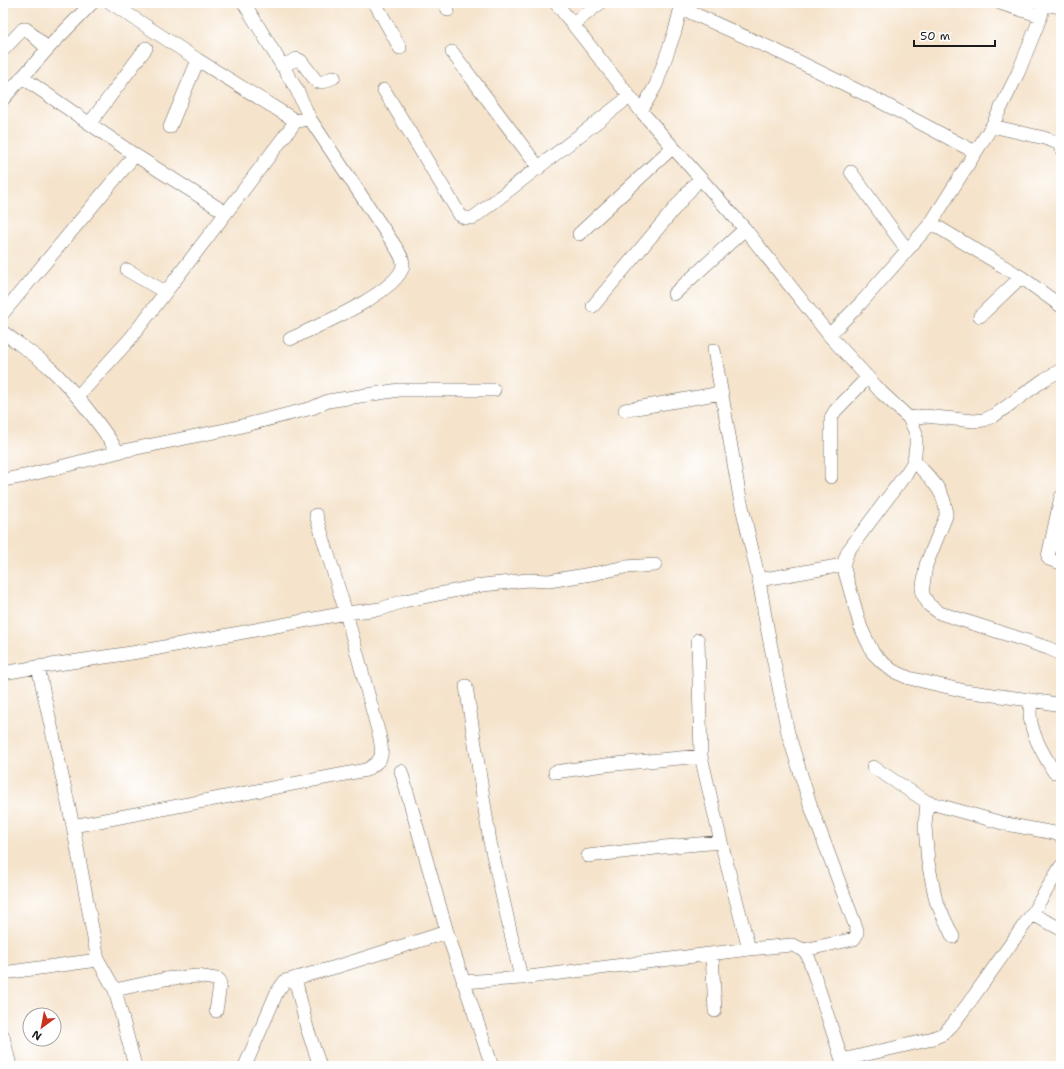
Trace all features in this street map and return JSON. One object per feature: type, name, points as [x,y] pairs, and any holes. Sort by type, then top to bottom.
[{"type":"street","points":[[3,99],[92,3]]},
{"type":"street","points":[[111,3],[198,60],[296,120],[310,119]]},
{"type":"street","points":[[244,3],[297,90],[310,119],[395,246],[403,265],[401,271],[390,285],[353,309],[290,339]]},
{"type":"street","points":[[375,3],[400,48]]},
{"type":"street","points":[[556,3],[629,97],[745,229],[829,335],[909,418],[916,433],[914,461],[908,472],[848,551],[842,565],[861,628],[873,653],[893,671],[909,678],[965,692],[1061,705]]},
{"type":"street","points":[[573,24],[600,3]]},
{"type":"street","points":[[1000,3],[1043,8],[1061,7]]},
{"type":"street","points":[[641,111],[656,85],[682,5],[881,102],[975,152]]},
{"type":"street","points":[[829,335],[861,302],[931,223],[992,126],[1018,73],[1043,8]]},
{"type":"street","points":[[3,50],[20,30],[23,29],[26,29],[48,49]]},
{"type":"street","points":[[90,123],[146,48]]},
{"type":"street","points":[[452,52],[538,168]]},
{"type":"street","points":[[282,66],[297,59],[301,61],[317,82],[323,82],[334,77]]},
{"type":"street","points":[[170,127],[198,60]]},
{"type":"street","points":[[22,77],[135,155],[226,213]]},
{"type":"street","points":[[384,90],[460,215],[465,218],[472,218],[629,97]]},
{"type":"street","points":[[78,396],[130,340],[296,120]]},
{"type":"street","points":[[992,126],[1044,138],[1058,143],[1061,148]]},
{"type":"street","points":[[579,234],[673,147]]},
{"type":"street","points":[[3,313],[135,155]]},
{"type":"street","points":[[851,172],[907,250]]},
{"type":"street","points":[[593,306],[700,178]]},
{"type":"street","points":[[931,223],[1021,277],[1061,306]]},
{"type":"street","points":[[674,294],[745,229]]},
{"type":"street","points":[[127,270],[165,292]]},
{"type":"street","points":[[980,316],[1021,277]]},
{"type":"street","points":[[3,332],[49,367],[78,396],[100,424],[118,452]]},
{"type":"street","points":[[714,350],[740,498],[759,580],[788,733],[811,807],[857,930],[857,934],[854,939],[804,950]]},
{"type":"street","points":[[909,418],[925,416],[974,421],[984,420],[995,415],[1045,379],[1061,370]]},
{"type":"street","points":[[831,477],[831,418],[835,411],[868,377]]},
{"type":"street","points":[[3,480],[25,476],[118,452],[234,428],[312,408],[328,401],[399,390],[494,390]]},
{"type":"street","points":[[625,410],[721,393]]},
{"type":"street","points":[[914,461],[935,483],[947,508],[946,516],[926,565],[922,593],[929,605],[940,613],[1022,639],[1061,654]]},
{"type":"street","points":[[1061,497],[1048,557],[1049,560],[1061,563]]},
{"type":"street","points":[[73,826],[366,770],[378,762],[382,752],[380,738],[346,613],[316,515]]},
{"type":"street","points":[[3,673],[138,652],[346,613],[381,609],[404,601],[483,585],[528,580],[549,581],[625,567],[655,565]]},
{"type":"street","points":[[759,580],[842,565]]},
{"type":"street","points":[[698,640],[700,756],[749,949]]},
{"type":"street","points":[[38,667],[73,826],[98,960],[115,990],[135,1066]]},
{"type":"street","points":[[466,686],[490,842],[521,978]]},
{"type":"street","points":[[1032,700],[1030,713],[1034,733],[1042,752],[1054,772]]},
{"type":"street","points":[[555,772],[605,764],[700,756]]},
{"type":"street","points":[[873,768],[927,802],[992,821],[1054,833],[1061,836]]},
{"type":"street","points":[[401,771],[446,932],[492,1066]]},
{"type":"street","points":[[927,802],[925,826],[928,862],[936,901],[953,937]]},
{"type":"street","points":[[588,856],[721,842]]},
{"type":"street","points":[[463,982],[521,978],[749,949],[792,945],[804,950],[808,956],[842,1063],[928,1040],[942,1034],[952,1025],[971,1000],[1032,914],[1061,866]]},
{"type":"street","points":[[1032,914],[1061,929]]},
{"type":"street","points":[[245,1066],[277,992],[285,981],[336,967],[446,932]]},
{"type":"street","points":[[712,954],[715,1011]]},
{"type":"street","points":[[3,973],[98,960]]},
{"type":"street","points":[[115,990],[165,979],[197,976],[216,979],[219,980],[220,985],[216,1011]]},
{"type":"street","points":[[295,978],[307,1028],[320,1066]]},
{"type":"street","points":[[3,1036],[10,1066]]}]
